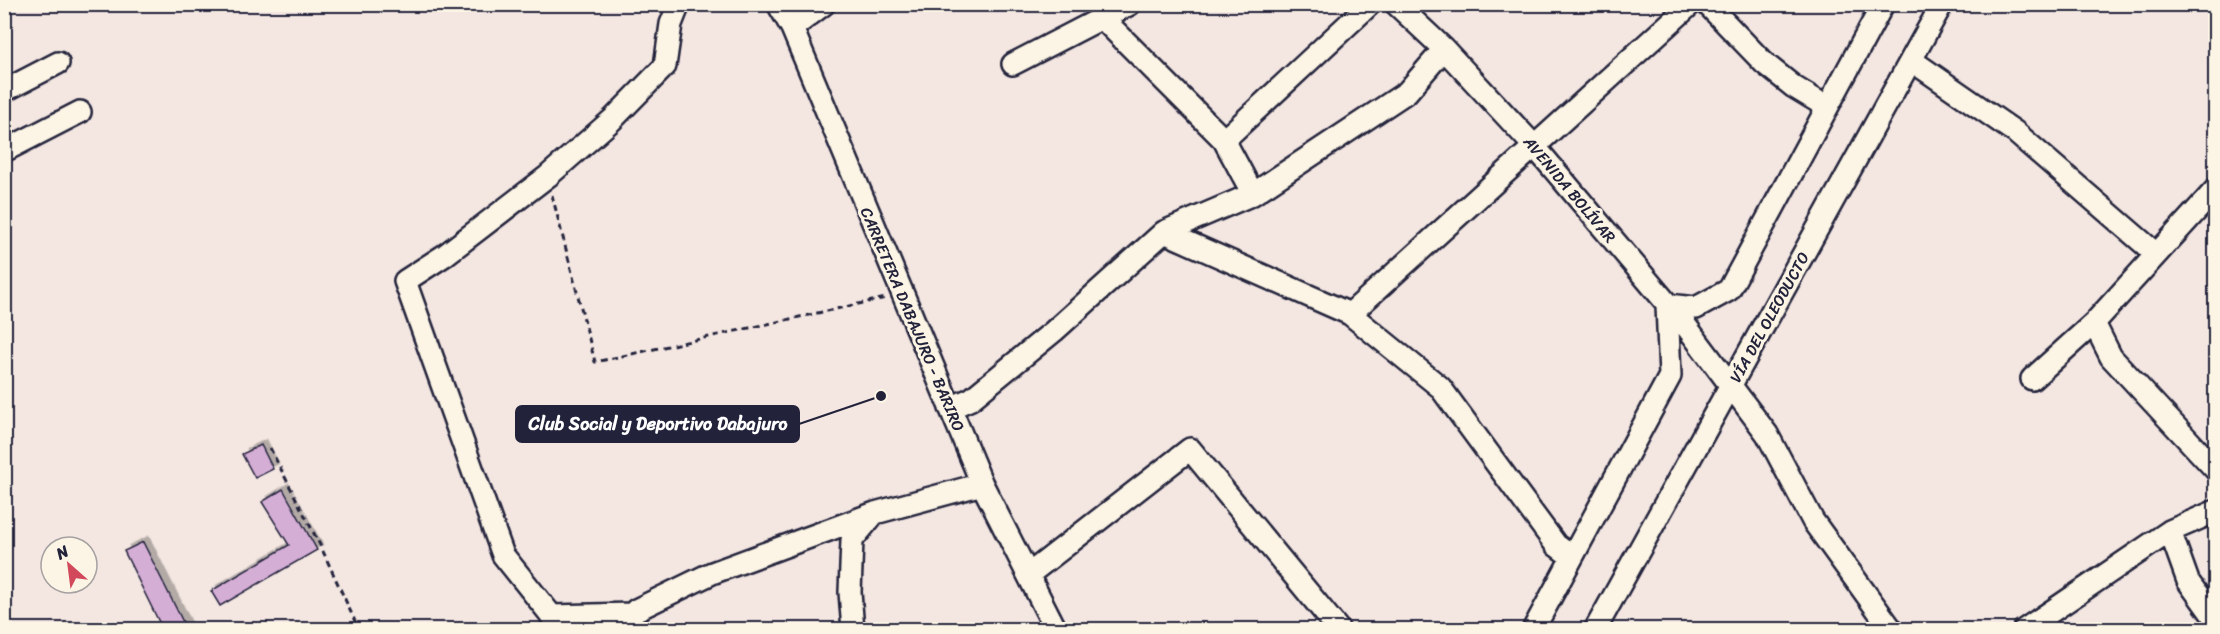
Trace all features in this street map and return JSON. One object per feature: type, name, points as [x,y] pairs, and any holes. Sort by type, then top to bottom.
[{"type":"street","points":[[632,614],[557,623],[502,555],[405,281],[444,255],[548,176],[612,120],[665,66],[671,24],[679,4]]},
{"type":"street","name":"CARRETERA DABAJURO - BARIRO","points":[[778,4],[792,28],[982,484],[1056,630]]},
{"type":"street","points":[[792,28],[824,4]]},
{"type":"street","points":[[1013,64],[1130,4]]},
{"type":"street","points":[[1224,140],[1370,4]]},
{"type":"street","name":"AVENIDA BOLÍVAR","points":[[1396,4],[1444,50],[1535,147],[1686,326],[1767,434],[1813,521],[1892,630]]},
{"type":"street","points":[[1350,314],[1691,4]]},
{"type":"street","points":[[1707,4],[1764,63],[1794,87],[1827,107]]},
{"type":"street","points":[[1533,630],[1670,376],[1666,305],[1696,308],[1729,290],[1883,4]]},
{"type":"street","name":"VÍA DEL OLEODUCTO","points":[[1595,630],[1942,4]]},
{"type":"street","points":[[1102,18],[1224,140],[1253,194]]},
{"type":"street","points":[[950,408],[971,399],[980,392],[1054,331],[1164,232],[1253,194],[1407,92],[1444,50]]},
{"type":"street","points":[[1911,60],[2015,132],[2156,254]]},
{"type":"street","points":[[4,91],[58,63]]},
{"type":"street","points":[[4,151],[80,112]]},
{"type":"street","points":[[2032,379],[2094,323],[2216,189]]},
{"type":"street","points":[[1164,232],[1350,314],[1440,387],[1556,545],[1572,556]]},
{"type":"street","points":[[2094,323],[2111,357],[2216,470]]},
{"type":"street","points":[[1028,575],[1190,450],[1339,630]]},
{"type":"street","points":[[617,630],[636,610],[712,573],[875,513],[982,484]]},
{"type":"street","points":[[2024,630],[2170,531],[2216,511]]},
{"type":"street","points":[[853,630],[850,592],[852,540],[875,513]]},
{"type":"street","points":[[2170,531],[2188,581],[2216,620]]},
{"type":"path","points":[[548,176],[595,362],[903,294]]},
{"type":"path","points":[[270,448],[321,547],[359,630]]},
{"type":"building","points":[[261,445],[273,469],[255,478],[242,454]]},
{"type":"building","points":[[283,489],[317,550],[220,606],[211,591],[289,545],[262,502]]},
{"type":"building","points":[[143,542],[187,630],[163,630],[124,551]]},
{"type":"place","name":"Club Social y Deportivo Dabajuro","points":[[881,396]]}]
